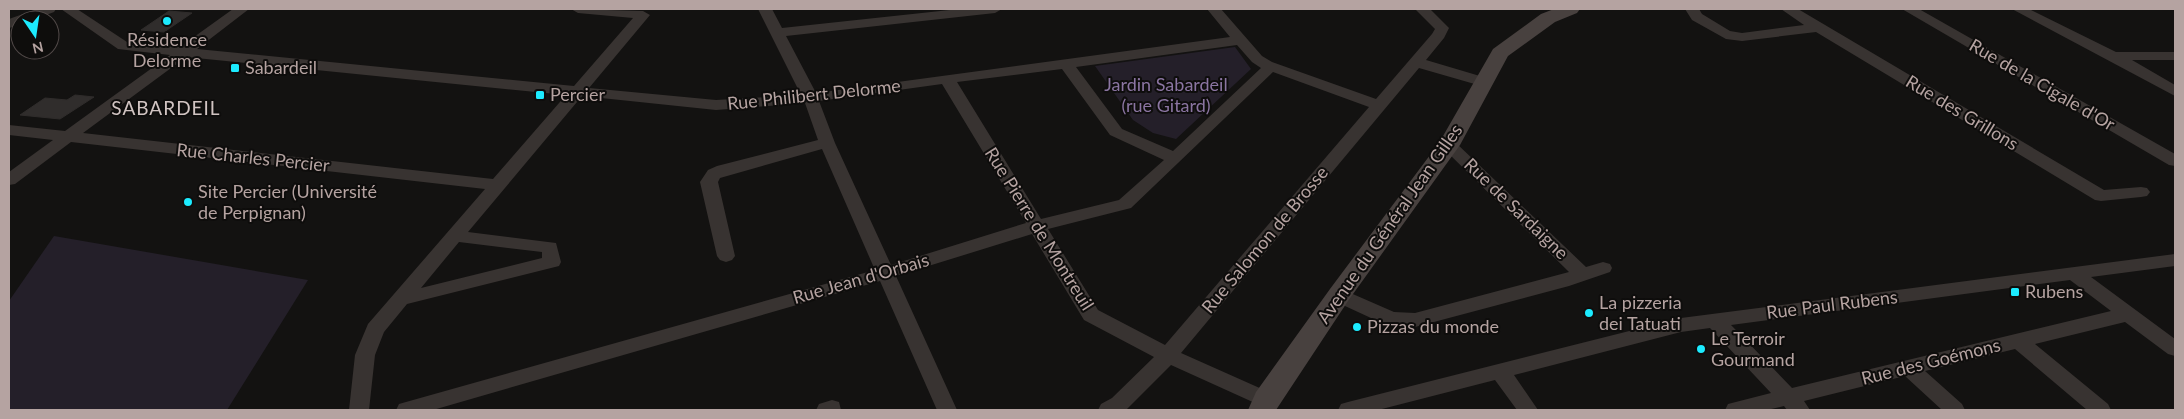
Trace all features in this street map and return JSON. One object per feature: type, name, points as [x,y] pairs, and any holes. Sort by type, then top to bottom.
[{"type":"main road","name":"Avenue du Général Jean Gilles","points":[[1264,405],[1339,295],[1449,145],[1500,53],[1548,18],[1570,9]]},
{"type":"street","points":[[9,24],[49,9]]},
{"type":"street","name":"Rue Philibert Delorme","points":[[68,9],[123,46],[716,105],[736,105],[810,97],[1067,65],[1241,40]]},
{"type":"street","points":[[9,180],[242,9]]},
{"type":"street","points":[[359,410],[365,355],[375,329],[643,15],[578,9]]},
{"type":"street","points":[[765,9],[810,97],[827,143],[947,410]]},
{"type":"street","points":[[778,33],[995,9]]},
{"type":"street","points":[[1214,9],[1257,59],[1270,67],[1380,106]]},
{"type":"street","name":"Rue Salomon de Brosse","points":[[1108,410],[1120,404],[1168,355],[1439,35],[1442,28],[1422,9]]},
{"type":"street","points":[[1692,9],[1697,17],[1726,35],[1742,36],[1820,27]]},
{"type":"street","name":"Rue des Grillons","points":[[1788,9],[2101,196],[2142,192]]},
{"type":"street","name":"Rue de la Cigale d'Or","points":[[1909,9],[2175,161]]},
{"type":"street","points":[[2019,9],[2113,56],[2175,91]]},
{"type":"street","points":[[2113,56],[2175,56]]},
{"type":"street","points":[[1415,62],[1485,82]]},
{"type":"street","points":[[1067,65],[1116,132],[1123,137],[1175,158]]},
{"type":"street","name":"Rue Jean d'Orbais","points":[[406,410],[885,272],[1037,226],[1125,204],[1136,196],[1270,67]]},
{"type":"street","name":"Rue Pierre de Montreuil","points":[[947,79],[1091,315],[1264,405]]},
{"type":"street","name":"Rue Charles Percier","points":[[9,130],[497,185]]},
{"type":"street","points":[[726,256],[709,182],[714,174],[827,143]]},
{"type":"street","name":"Rue de Sardaigne","points":[[1449,145],[1582,274]]},
{"type":"street","points":[[398,300],[552,262],[550,247],[455,236]]},
{"type":"street","name":"Rue Paul Rubens","points":[[1348,410],[1681,325],[2175,260]]},
{"type":"street","name":"Rue de Sardaigne","points":[[1339,295],[1391,319],[1415,320],[1569,280],[1603,268]]},
{"type":"street","points":[[2074,274],[2175,349]]},
{"type":"street","name":"Rue des Goémons","points":[[1735,410],[1794,403],[1909,368],[2128,314]]},
{"type":"street","points":[[1714,320],[1794,403]]},
{"type":"street","points":[[2017,340],[2101,410]]},
{"type":"street","points":[[1909,368],[1955,410]]},
{"type":"street","points":[[1500,371],[1528,410]]},
{"type":"green space","name":"Jardin Sabardeil (rue Gitard)","points":[[1235,47],[1251,69],[1176,139],[1153,133],[1133,120],[1095,66]]},
{"type":"green space","points":[[54,236],[308,280],[227,410],[9,410],[9,301]]},
{"type":"building","name":"Résidence Delorme","points":[[169,11],[192,13],[164,32],[141,30]]},
{"type":"building","points":[[75,95],[94,97],[60,119],[20,115],[45,98],[67,100]]},
{"type":"place","name":"Résidence Delorme","points":[[167,21]]},
{"type":"place","name":"Sabardeil","points":[[235,68]]},
{"type":"place","name":"Percier","points":[[540,95]]},
{"type":"place","name":"Site Percier (Université de Perpignan)","points":[[188,202]]},
{"type":"place","name":"Rubens","points":[[2015,292]]},
{"type":"place","name":"La pizzeria dei Tatuati","points":[[1589,313]]},
{"type":"place","name":"Pizzas du monde","points":[[1357,327]]},
{"type":"place","name":"Le Terroir Gourmand","points":[[1701,349]]},
{"type":"district","name":"SABARDEIL","points":[[166,108]]}]
